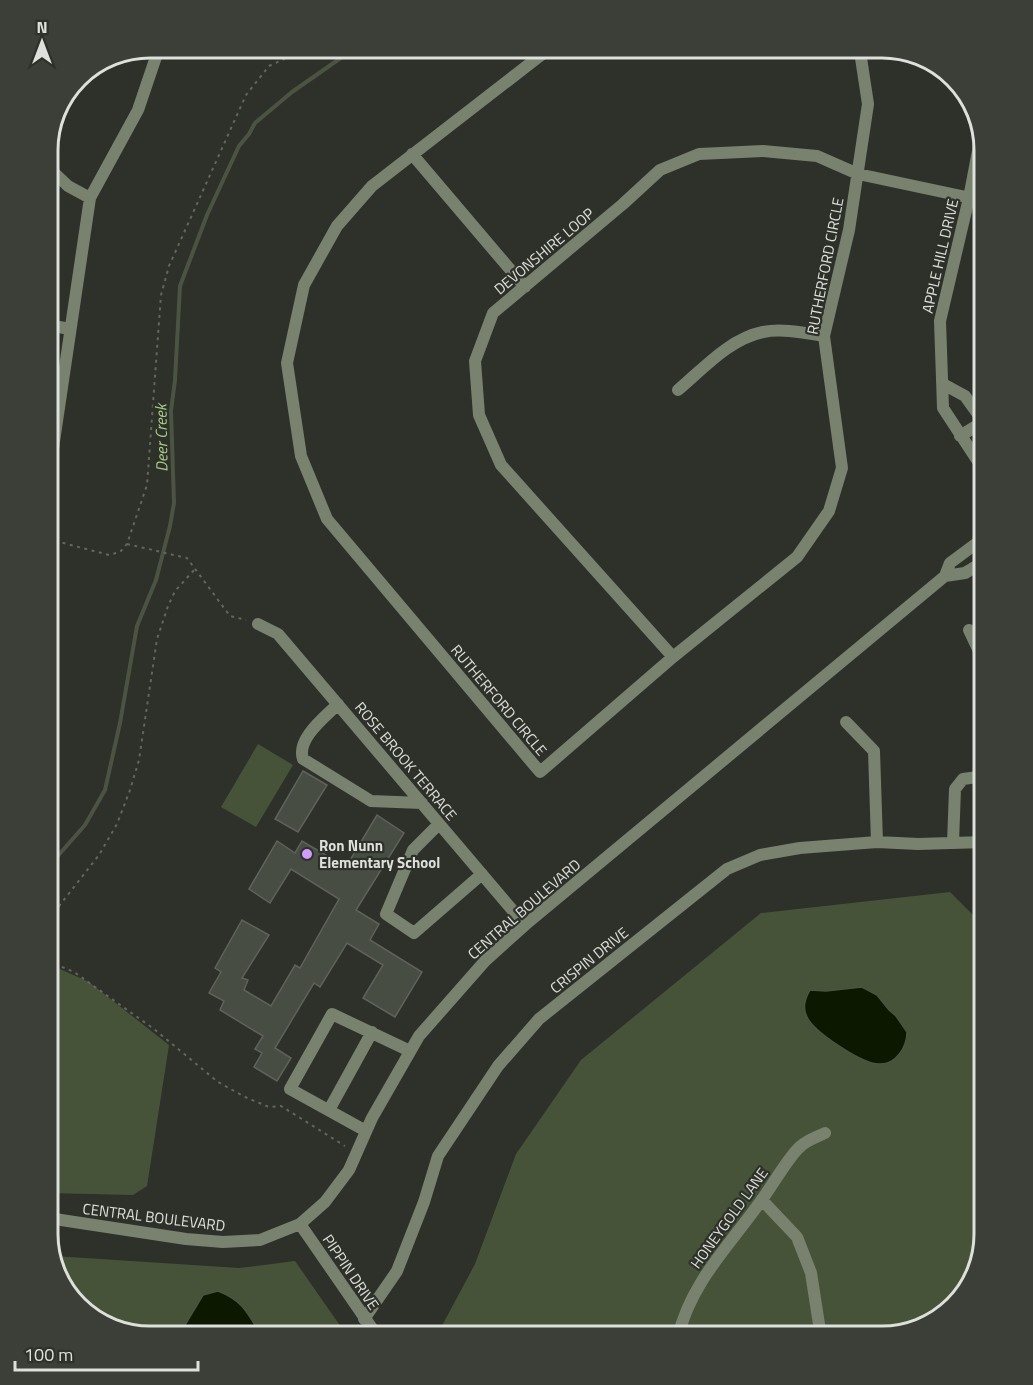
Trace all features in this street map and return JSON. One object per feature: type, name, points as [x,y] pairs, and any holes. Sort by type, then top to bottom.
[{"type":"street","points":[[59,402],[90,198],[138,110],[156,58]]},
{"type":"street","name":"RUTHERFORD CIRCLE","points":[[536,59],[372,186],[338,226],[304,285],[287,363],[301,456],[327,519],[540,772],[673,657],[797,557],[829,512],[842,468],[824,336],[849,230],[868,104],[861,59]]},
{"type":"street","name":"DEVONSHIRE LOOP","points":[[673,657],[501,465],[479,415],[475,361],[493,313],[660,170],[699,154],[763,151],[817,156],[858,174],[974,199]]},
{"type":"street","points":[[412,154],[525,286]]},
{"type":"street","name":"APPLE HILL DRIVE","points":[[974,172],[940,321],[943,408],[974,454]]},
{"type":"street","points":[[59,177],[68,186],[90,198]]},
{"type":"street","points":[[59,327],[70,329]]},
{"type":"street","points":[[678,390],[730,346],[763,332],[797,332],[824,336]]},
{"type":"street","points":[[943,384],[965,396],[974,409]]},
{"type":"street","points":[[960,436],[974,428]]},
{"type":"street","name":"CENTRAL BOULEVARD","points":[[59,1220],[186,1239],[223,1242],[260,1240],[300,1224],[331,1194],[349,1170],[366,1131],[419,1036],[485,961],[525,925],[945,576],[950,563],[974,545]]},
{"type":"street","name":"CENTRAL BOULEVARD","points":[[945,576],[965,573],[974,568]]},
{"type":"street","name":"ROSE BROOK TERRACE","points":[[258,624],[278,634],[525,925]]},
{"type":"street","points":[[969,630],[974,641]]},
{"type":"street","points":[[338,704],[305,739],[302,747],[303,759],[371,801],[422,803]]},
{"type":"street","points":[[846,722],[874,751],[876,842]]},
{"type":"street","points":[[953,843],[955,789],[963,779],[974,778]]},
{"type":"street","points":[[440,824],[413,850],[386,914],[414,933],[482,874]]},
{"type":"street","name":"CRISPIN DRIVE","points":[[364,1319],[398,1271],[424,1202],[438,1156],[498,1066],[539,1019],[727,868],[760,855],[800,848],[876,842],[974,842]]},
{"type":"street","points":[[366,1131],[290,1089],[333,1014],[410,1051]]},
{"type":"street","points":[[329,1110],[372,1032]]},
{"type":"street","name":"HONEYGOLD LANE","points":[[680,1326],[699,1284],[717,1256],[762,1200],[800,1146],[825,1133]]},
{"type":"street","points":[[762,1200],[797,1237],[811,1273],[819,1326]]},
{"type":"street","name":"PIPPIN DRIVE","points":[[300,1224],[369,1326]]},
{"type":"path","points":[[59,542],[109,555],[120,552],[127,544],[147,484],[161,294],[169,266],[246,96],[269,66],[286,58]]},
{"type":"path","points":[[127,544],[187,558],[230,616],[258,624]]},
{"type":"path","points":[[59,906],[99,855],[117,824],[139,760],[161,628],[175,591],[195,569]]},
{"type":"path","points":[[59,965],[75,972],[154,1029],[218,1082],[269,1107],[281,1106],[357,1151]]},
{"type":"shaded area","points":[[258,744],[293,765],[256,827],[221,807]]},
{"type":"shaded area","points":[[950,892],[974,916],[974,1247],[968,1270],[956,1291],[934,1311],[918,1320],[895,1326],[442,1326],[475,1264],[516,1154],[581,1060],[761,913]]},
{"type":"shaded area","points":[[59,969],[89,982],[169,1045],[147,1186],[133,1195],[59,1193]]},
{"type":"shaded area","points":[[862,987],[877,995],[907,1032],[903,1049],[891,1062],[871,1063],[851,1053],[819,1031],[805,1013],[805,1003],[810,990],[826,991]]},
{"type":"shaded area","points":[[61,1256],[239,1268],[295,1261],[340,1326],[138,1326],[115,1320],[85,1300],[65,1270]]},
{"type":"shaded area","points":[[218,1291],[234,1299],[256,1326],[184,1326],[203,1295]]},
{"type":"building","points":[[303,771],[327,785],[298,832],[275,819]]},
{"type":"building","points":[[377,815],[404,833],[356,910],[379,924],[370,940],[422,972],[395,1017],[363,998],[383,965],[347,943],[320,987],[314,983],[275,1048],[291,1058],[277,1081],[254,1067],[262,1053],[255,1049],[263,1036],[220,1010],[224,1001],[209,993],[221,972],[215,968],[242,920],[269,935],[242,978],[248,980],[244,990],[271,1006],[295,965],[300,968],[339,899],[291,869],[270,903],[249,889],[277,841],[295,853],[302,841],[346,867]]},
{"type":"waterway","name":"Deer Creek","points":[[59,855],[85,825],[105,790],[120,723],[137,626],[156,580],[170,526],[174,503],[171,411],[180,286],[207,215],[239,146],[255,123],[292,92],[340,58]]},
{"type":"place","name":"Ron Nunn Elementary School","points":[[307,854]]}]
